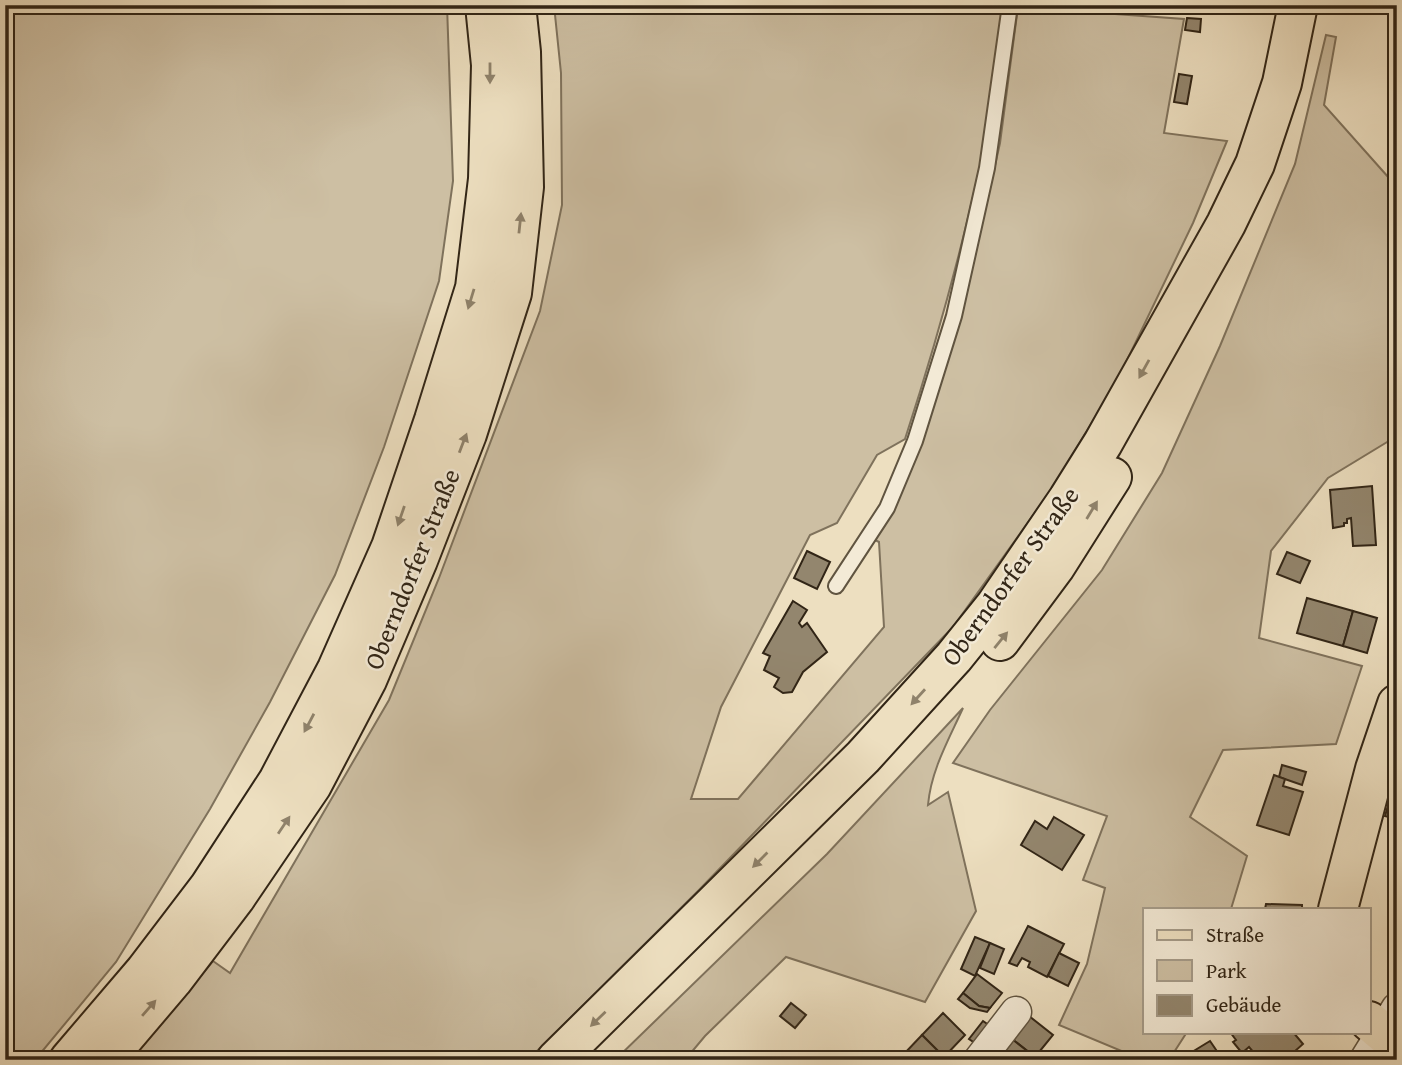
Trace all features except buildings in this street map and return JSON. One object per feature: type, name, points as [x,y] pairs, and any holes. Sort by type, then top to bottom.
[{"type":"main road","name":"Oberndorfer Straße","points":[[69,1060],[145,971],[209,887],[278,781],[337,669],[390,547],[435,420],[475,288],[488,179],[491,65],[485,5]]},
{"type":"main road","name":"Oberndorfer Straße","points":[[105,1060],[173,980],[236,897],[312,785],[367,680],[418,560],[467,434],[512,293],[524,187],[521,52],[516,5]]},
{"type":"main road","name":"Oberndorfer Straße","points":[[556,1060],[863,757],[954,657],[995,606],[1103,443],[1226,224],[1255,164],[1279,94],[1298,5]]},
{"type":"main road","name":"Oberndorfer Straße","points":[[594,1060],[915,737],[963,687],[1012,626],[1089,516],[1174,368],[1207,297],[1226,224]]},
{"type":"main road","points":[[1338,908],[1375,769],[1397,704]]},
{"type":"street","points":[[979,1060],[1016,1012]]},
{"type":"lane","points":[[836,586],[887,508],[915,441],[954,316],[987,168],[1010,5]]},
{"type":"green space","points":[[5,5],[447,5],[453,181],[439,281],[384,447],[335,575],[270,702],[210,809],[116,962],[35,1060],[5,1060]]},
{"type":"green space","points":[[554,5],[1007,5],[992,108],[968,217],[939,329],[905,439],[877,455],[837,523],[810,535],[721,707],[691,799],[738,799],[884,627],[879,542],[873,539],[932,406],[967,291],[1000,143],[1018,7],[1184,19],[1164,133],[1227,141],[1193,223],[1118,379],[1052,489],[953,627],[699,890],[528,1060],[131,1060],[213,961],[230,973],[389,700],[439,578],[540,311],[562,205],[561,73]]},
{"type":"green space","points":[[1326,35],[1336,37],[1324,105],[1397,187],[1397,436],[1328,478],[1271,551],[1259,638],[1362,666],[1336,744],[1223,750],[1190,817],[1247,856],[1231,908],[1143,908],[1143,1034],[1186,1034],[1169,1060],[1143,1060],[1059,1025],[1087,964],[1105,888],[1083,880],[1107,816],[953,763],[990,710],[1102,570],[1162,473],[1220,346],[1295,164]]},
{"type":"green space","points":[[963,708],[937,767],[928,805],[948,792],[976,911],[925,1002],[786,957],[705,1036],[685,1060],[615,1060],[827,854]]}]
